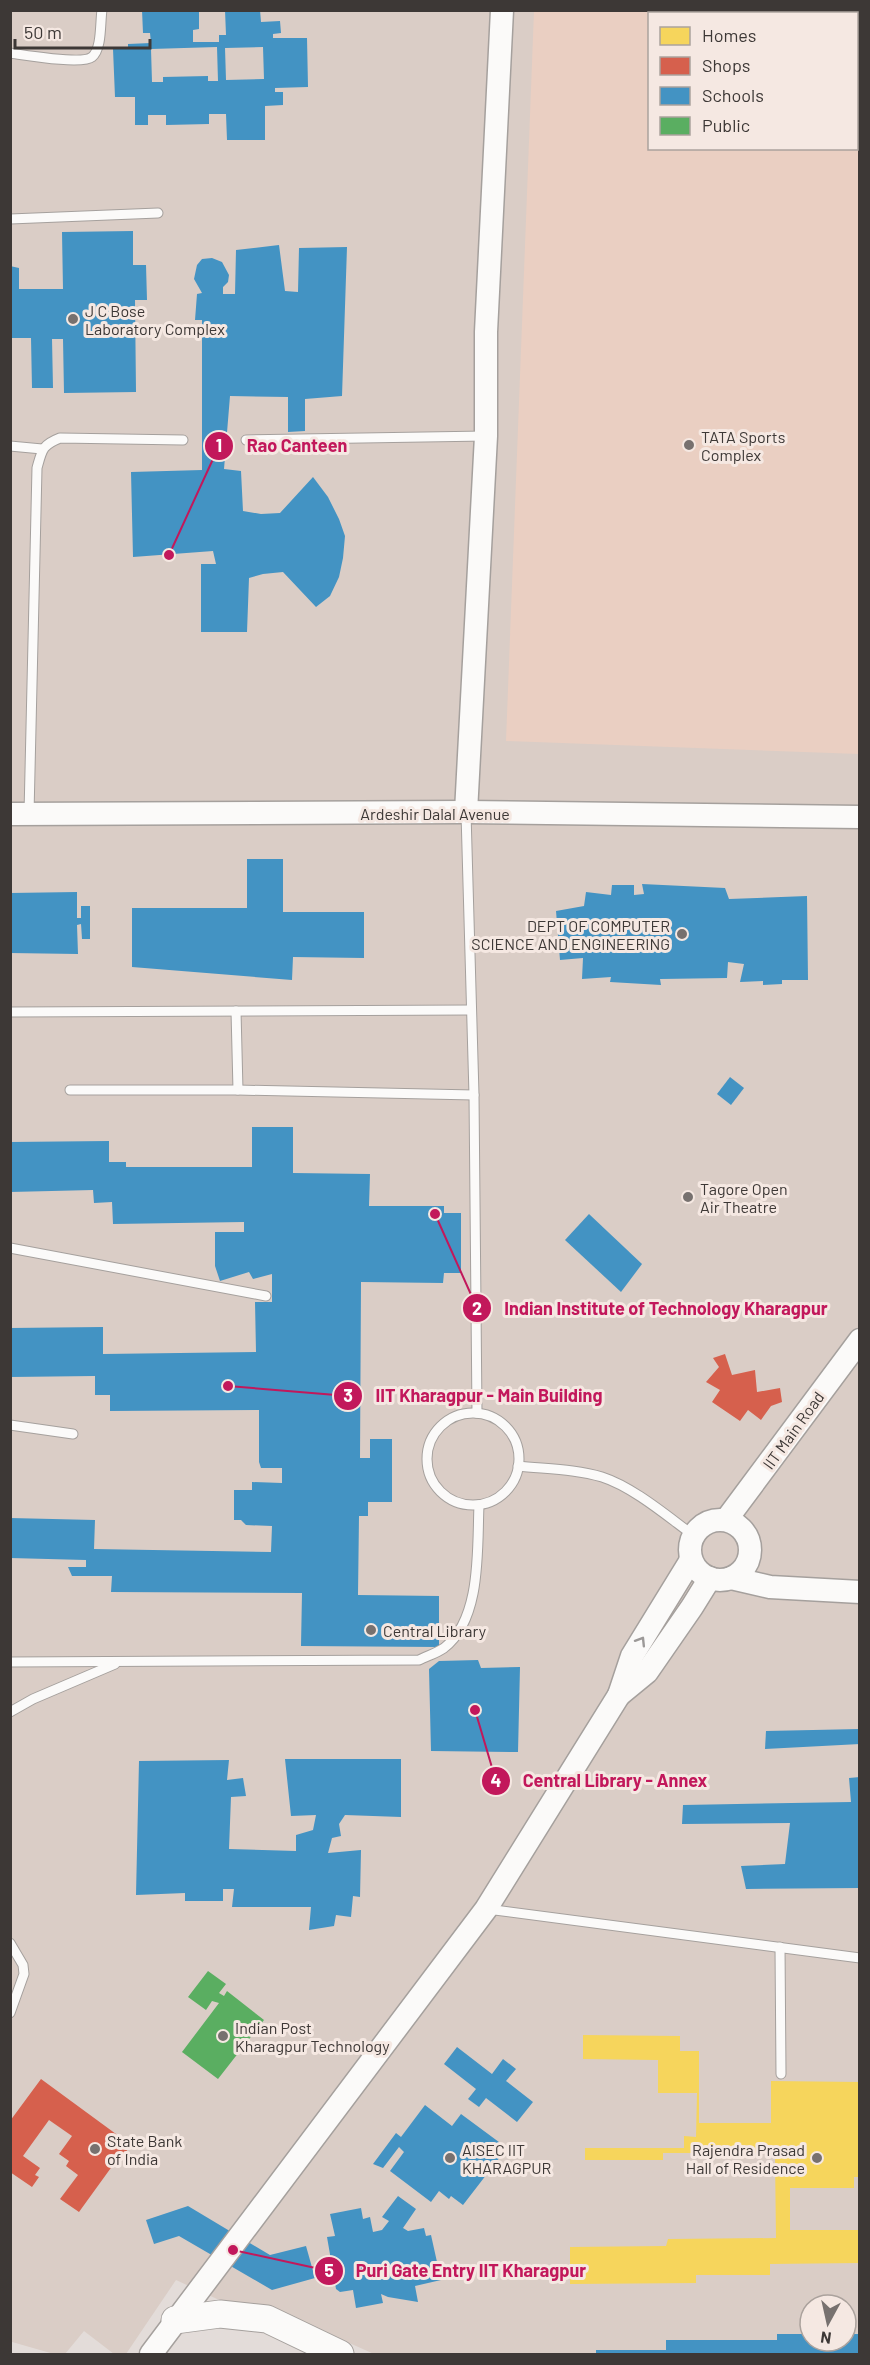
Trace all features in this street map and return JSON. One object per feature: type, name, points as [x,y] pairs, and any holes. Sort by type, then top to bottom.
[{"type":"main road","points":[[175,2320],[220,2314],[267,2319],[340,2355]]},
{"type":"street","points":[[466,812],[486,436],[486,332],[502,10]]},
{"type":"street","name":"Ardeshir Dalal Avenue","points":[[20,814],[466,812],[860,817]]},
{"type":"street","name":"IIT Main Road","points":[[726,1520],[860,1340]]},
{"type":"street","points":[[619,1695],[647,1672],[692,1607],[720,1578],[746,1566],[750,1547],[742,1530],[726,1520],[707,1523],[693,1535],[690,1543],[691,1560],[702,1574],[720,1578],[771,1587],[860,1592]]},
{"type":"street","points":[[151,2355],[175,2320],[486,1909],[619,1695],[632,1656],[691,1560]]},
{"type":"lane","points":[[10,53],[84,60],[92,57],[97,49],[102,10]]},
{"type":"lane","points":[[10,219],[158,213]]},
{"type":"lane","points":[[246,440],[486,436]]},
{"type":"lane","points":[[20,814],[37,468],[42,449],[50,442],[60,438],[183,440]]},
{"type":"lane","points":[[10,446],[42,449]]},
{"type":"lane","points":[[466,812],[474,1095],[477,1413]]},
{"type":"lane","points":[[10,1012],[470,1010]]},
{"type":"lane","points":[[236,1011],[238,1090]]},
{"type":"lane","points":[[70,1090],[238,1090],[474,1095]]},
{"type":"lane","points":[[10,1248],[266,1296]]},
{"type":"lane","points":[[477,1413],[492,1417],[505,1426],[514,1438],[519,1452],[518,1466],[514,1480],[505,1492],[493,1500],[479,1504],[465,1504],[450,1499],[438,1489],[430,1476],[426,1461],[428,1445],[436,1431],[447,1420],[461,1414],[477,1413]]},
{"type":"lane","points":[[10,1425],[73,1434]]},
{"type":"lane","points":[[518,1466],[603,1477],[623,1487],[693,1535]]},
{"type":"lane","points":[[10,1662],[419,1660],[444,1648],[466,1621],[476,1572],[479,1504]]},
{"type":"lane","points":[[10,1712],[33,1699],[121,1662]]},
{"type":"lane","points":[[486,1909],[860,1958]]},
{"type":"lane","points":[[10,1943],[23,1965],[24,1974],[10,2013]]},
{"type":"lane","points":[[780,1947],[781,2074]]},
{"type":"shaded area","points":[[11,11],[859,11],[859,2354],[374,2354],[318,2329],[238,2303],[217,2299],[176,2280],[126,2354],[114,2354],[84,2331],[65,2354],[54,2354],[12,2342],[11,2347]]},
{"type":"shaded area","name":"TATA Sports Complex","points":[[534,11],[859,11],[859,754],[506,741]]},
{"type":"building: Homes","name":"Rajendra Prasad Hall of Residence","points":[[583,2035],[680,2036],[680,2051],[699,2051],[699,2123],[771,2123],[771,2081],[860,2082],[860,2177],[854,2177],[854,2188],[790,2188],[790,2230],[860,2230],[860,2263],[770,2264],[770,2275],[696,2275],[696,2283],[570,2284],[570,2247],[666,2246],[668,2239],[776,2238],[775,2156],[771,2153],[663,2153],[663,2160],[585,2160],[585,2148],[684,2148],[684,2136],[696,2137],[697,2093],[658,2093],[658,2060],[583,2059]]},
{"type":"building: Shops","points":[[725,1354],[732,1375],[755,1370],[757,1392],[780,1388],[782,1402],[771,1406],[761,1420],[748,1410],[740,1421],[712,1402],[720,1390],[706,1382],[719,1367],[713,1358]]},
{"type":"building: Shops","name":"State Bank of India","points":[[41,2079],[131,2145],[113,2165],[79,2212],[60,2199],[78,2175],[66,2166],[69,2161],[59,2154],[72,2136],[49,2120],[23,2156],[40,2168],[35,2175],[39,2177],[32,2187],[10,2172],[10,2121]]},
{"type":"building: Schools","points":[[142,10],[199,10],[199,29],[193,30],[193,42],[219,42],[219,35],[226,35],[225,10],[260,10],[261,22],[280,21],[281,33],[273,34],[273,38],[307,38],[308,87],[275,88],[275,92],[283,92],[283,105],[265,106],[265,140],[227,140],[226,114],[209,114],[209,124],[166,125],[166,115],[148,115],[148,125],[135,125],[135,97],[115,97],[113,49],[128,49],[128,44],[151,43],[150,33],[143,33]],"holes":[[[217,47],[218,81],[208,81],[208,76],[163,77],[163,82],[152,82],[151,49]],[[263,47],[264,79],[226,80],[225,48]]]},
{"type":"building: Schools","name":"J C Bose Laboratory Complex","points":[[133,231],[133,265],[146,265],[147,300],[135,300],[136,392],[64,393],[63,339],[52,339],[53,388],[32,388],[31,338],[10,338],[10,266],[19,268],[19,289],[63,289],[62,232]]},
{"type":"building: Schools","points":[[279,245],[285,291],[298,292],[299,248],[347,247],[342,396],[305,399],[305,431],[288,432],[288,397],[230,396],[224,469],[241,471],[243,511],[261,514],[280,513],[313,477],[328,497],[339,519],[345,536],[343,558],[339,577],[330,596],[316,607],[283,572],[263,574],[249,578],[247,632],[201,632],[201,564],[216,564],[213,551],[133,557],[131,472],[202,470],[202,320],[195,320],[197,294],[202,293],[194,279],[197,265],[202,259],[212,258],[222,262],[229,275],[228,282],[223,287],[223,294],[235,294],[236,250]]},
{"type":"building: Schools","points":[[247,859],[283,859],[283,912],[364,912],[364,958],[293,957],[292,980],[132,967],[132,908],[247,908]]},
{"type":"building: Schools","name":"DEPT OF COMPUTER SCIENCE AND ENGINEERING","points":[[642,884],[725,888],[729,899],[807,896],[808,980],[782,980],[782,984],[763,985],[763,981],[740,982],[744,964],[728,962],[727,978],[660,979],[661,985],[610,982],[611,977],[582,979],[583,958],[560,960],[556,911],[584,906],[586,892],[611,895],[612,885],[634,885],[634,895],[644,894]]},
{"type":"building: Schools","points":[[77,892],[77,918],[81,918],[81,906],[90,906],[90,939],[82,939],[81,924],[77,925],[78,954],[10,953],[10,893]]},
{"type":"building: Schools","points":[[730,1077],[744,1088],[731,1105],[717,1094]]},
{"type":"building: Schools","points":[[252,1127],[293,1127],[293,1173],[370,1174],[369,1206],[444,1206],[444,1213],[461,1213],[461,1273],[444,1273],[443,1283],[361,1282],[360,1458],[370,1458],[370,1439],[392,1439],[392,1502],[368,1502],[368,1516],[359,1516],[358,1595],[439,1596],[439,1647],[301,1646],[302,1593],[111,1592],[112,1576],[72,1576],[68,1567],[86,1567],[86,1560],[10,1558],[10,1518],[95,1520],[94,1549],[271,1552],[272,1526],[246,1525],[241,1520],[234,1520],[234,1490],[252,1490],[252,1482],[282,1483],[282,1468],[261,1468],[259,1462],[259,1410],[110,1411],[110,1395],[95,1395],[95,1376],[10,1377],[10,1328],[103,1327],[103,1354],[256,1352],[255,1302],[272,1302],[272,1274],[253,1279],[249,1272],[220,1281],[215,1266],[215,1232],[244,1232],[244,1222],[113,1224],[112,1202],[94,1203],[93,1190],[10,1192],[10,1142],[109,1141],[109,1162],[126,1162],[126,1167],[252,1167]]},
{"type":"building: Schools","points":[[589,1214],[642,1264],[621,1292],[565,1240]]},
{"type":"building: Schools","points":[[478,1660],[481,1668],[520,1667],[518,1752],[431,1751],[429,1669],[439,1661]]},
{"type":"building: Schools","points":[[860,1729],[860,1744],[765,1749],[766,1731]]},
{"type":"building: Schools","points":[[285,1759],[401,1759],[401,1817],[345,1815],[339,1824],[341,1836],[332,1838],[328,1853],[361,1850],[360,1897],[353,1896],[351,1917],[336,1915],[334,1926],[309,1930],[311,1907],[232,1907],[234,1889],[223,1889],[223,1901],[185,1901],[185,1893],[136,1895],[139,1761],[229,1760],[227,1780],[243,1778],[246,1796],[231,1797],[229,1849],[296,1851],[296,1835],[313,1830],[316,1815],[291,1816]]},
{"type":"building: Schools","points":[[860,1777],[860,1888],[746,1889],[741,1866],[785,1864],[790,1823],[682,1824],[683,1805],[851,1802],[849,1778]]},
{"type":"building: Schools","points":[[457,2047],[492,2074],[503,2059],[516,2069],[506,2081],[533,2102],[517,2122],[486,2098],[479,2107],[468,2099],[476,2089],[444,2064]]},
{"type":"building: Schools","name":"AISEC IIT KHARAGPUR","points":[[425,2105],[452,2126],[461,2114],[507,2148],[463,2205],[451,2196],[449,2199],[439,2191],[431,2202],[390,2171],[404,2152],[399,2147],[383,2168],[373,2164],[396,2133],[401,2137]]},
{"type":"building: Schools","points":[[398,2196],[416,2209],[403,2228],[408,2231],[424,2228],[426,2236],[431,2235],[441,2280],[415,2286],[418,2302],[381,2294],[383,2303],[356,2308],[353,2290],[340,2292],[336,2289],[327,2237],[335,2236],[330,2214],[361,2208],[363,2219],[370,2217],[373,2232],[382,2230],[389,2221],[382,2217]]},
{"type":"building: Schools","points":[[188,2206],[270,2255],[306,2246],[315,2278],[272,2290],[179,2236],[154,2244],[146,2220]]},
{"type":"building: Schools","points":[[777,2334],[798,2334],[798,2353],[858,2353],[858,2334],[860,2334],[860,2354],[596,2354],[596,2350],[666,2350],[666,2340],[777,2340]]},
{"type":"building: Public","name":"Indian Post Kharagpur Technology","points":[[208,1971],[226,1984],[219,1993],[224,1996],[227,1991],[264,2020],[218,2079],[182,2052],[219,2003],[212,2001],[206,2010],[188,1997]]},
{"type":"place","name":"J C Bose Laboratory Complex","points":[[73,319]]},
{"type":"place","name":"TATA Sports Complex","points":[[689,445]]},
{"type":"place","name":"Rao Canteen","points":[[169,555]]},
{"type":"place","name":"DEPT OF COMPUTER SCIENCE AND ENGINEERING","points":[[682,934]]},
{"type":"place","name":"Tagore Open Air Theatre","points":[[688,1197]]},
{"type":"place","name":"Indian Institute of Technology Kharagpur","points":[[435,1214]]},
{"type":"place","name":"IIT Kharagpur - Main Building","points":[[228,1386]]},
{"type":"place","name":"Central Library","points":[[371,1630]]},
{"type":"place","name":"Central Library - Annex","points":[[475,1710]]},
{"type":"place","name":"Indian Post Kharagpur Technology","points":[[223,2036]]},
{"type":"place","name":"State Bank of India","points":[[95,2149]]},
{"type":"place","name":"AISEC IIT KHARAGPUR","points":[[450,2158]]},
{"type":"place","name":"Rajendra Prasad Hall of Residence","points":[[817,2158]]},
{"type":"place","name":"Puri Gate Entry IIT Kharagpur","points":[[233,2250]]}]
